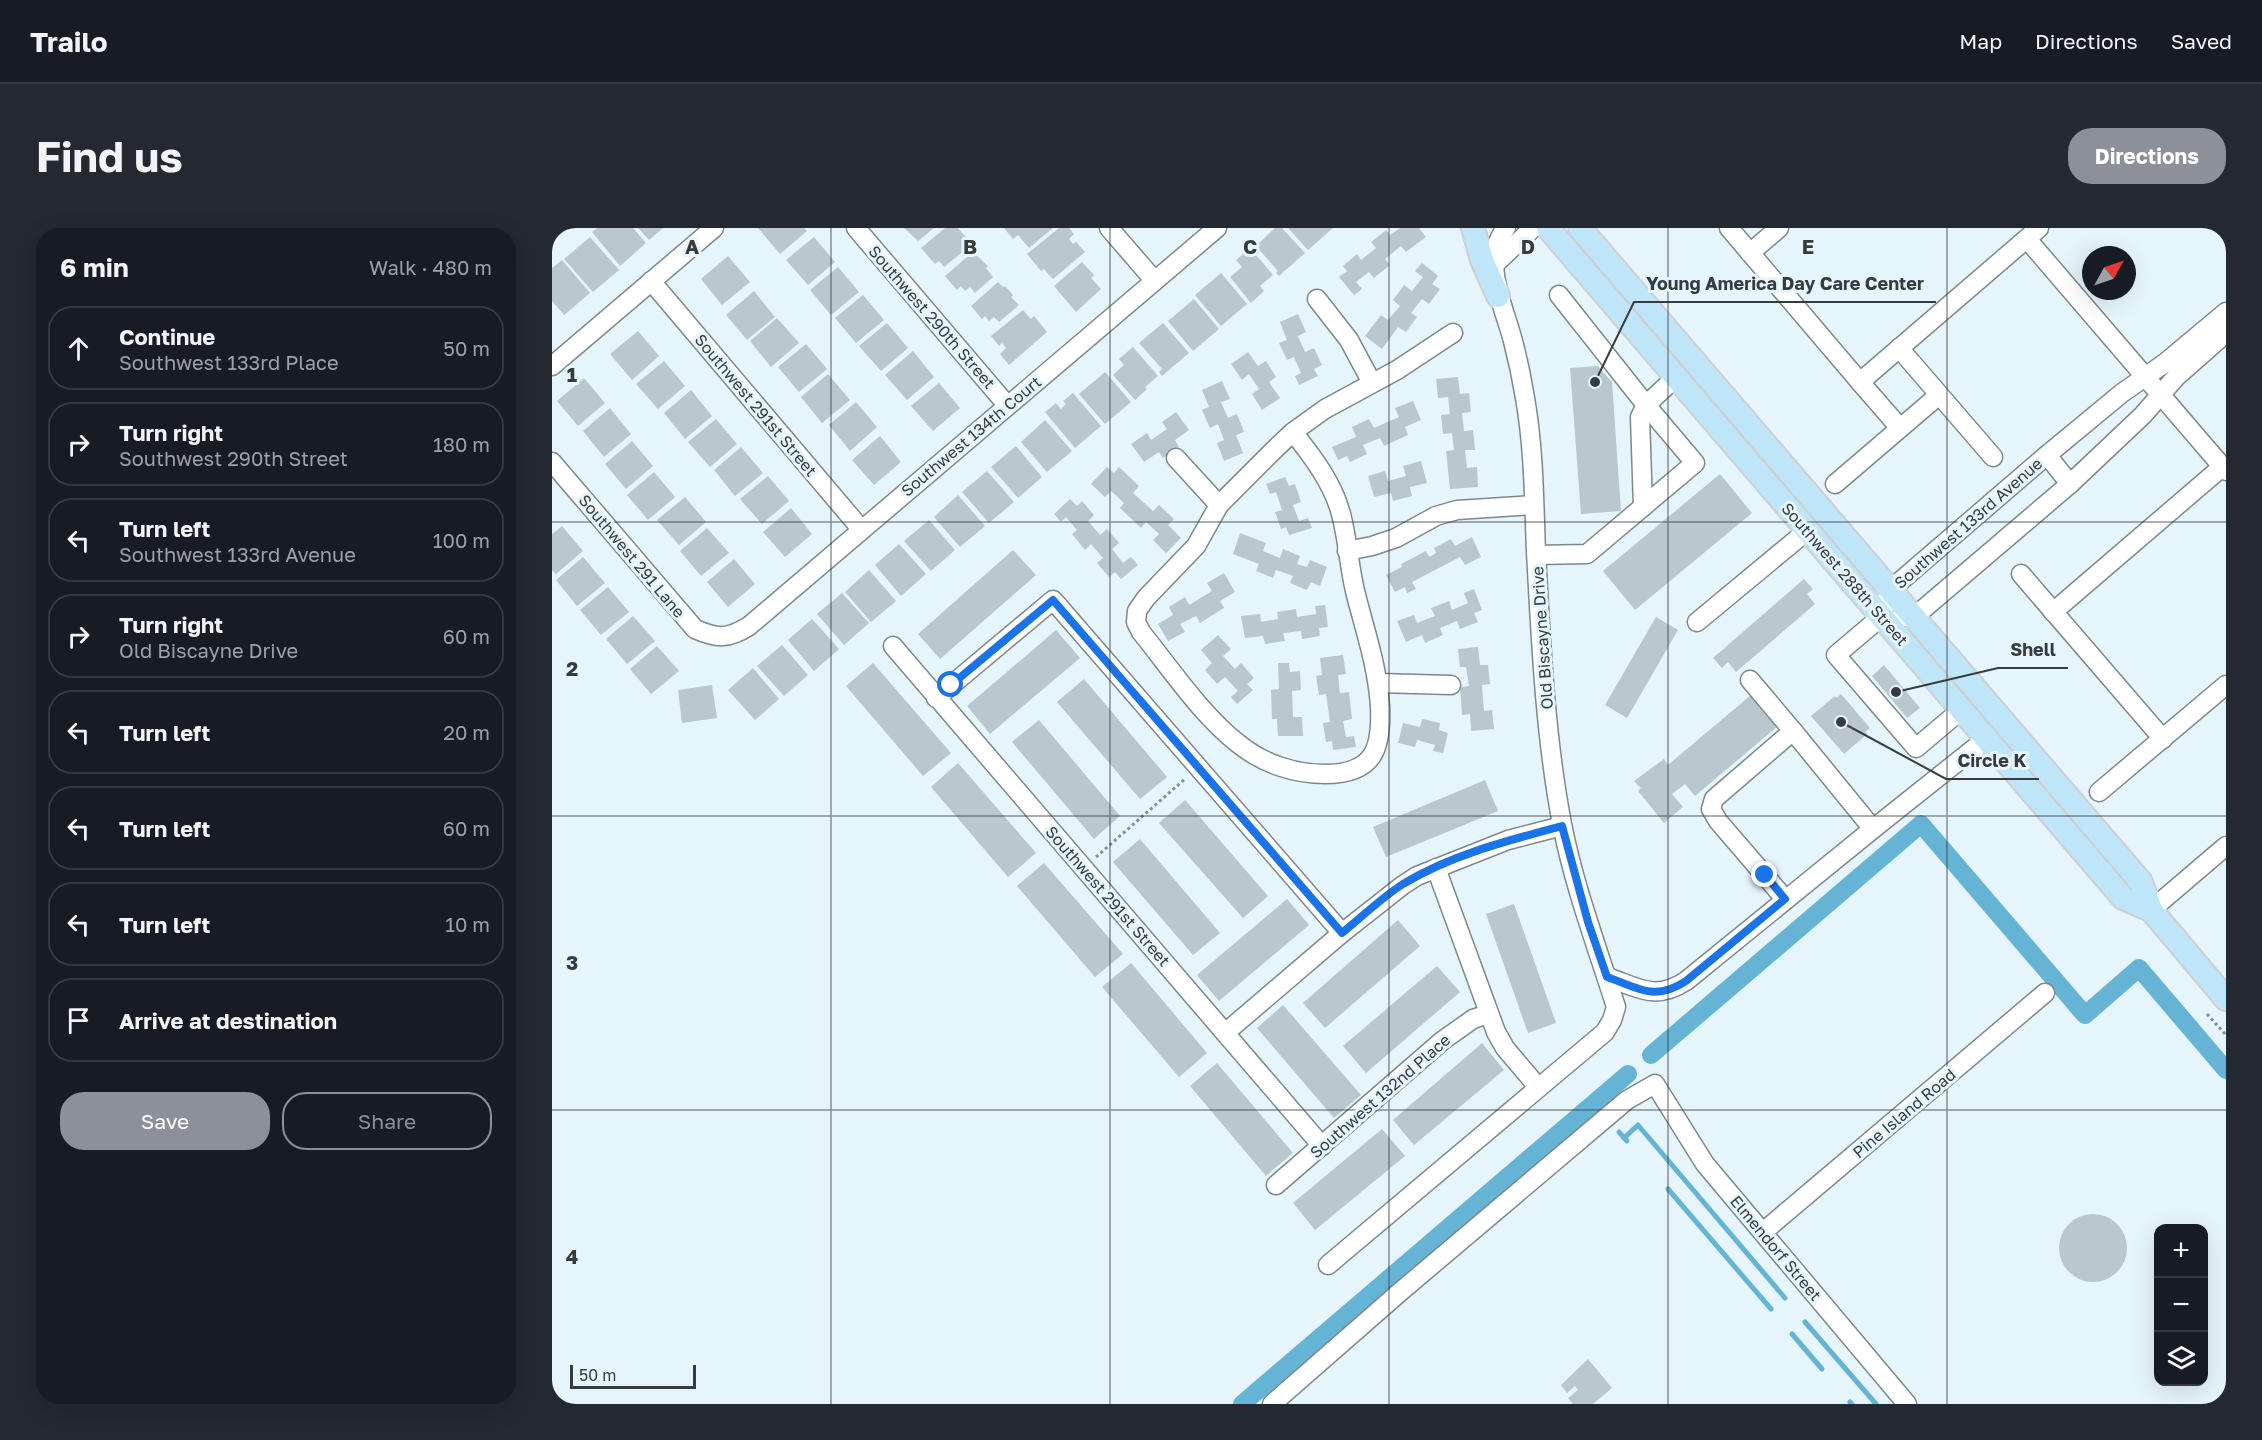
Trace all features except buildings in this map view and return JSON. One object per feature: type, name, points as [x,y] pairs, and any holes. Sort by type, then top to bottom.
[{"type":"main road","points":[[1473,228],[1482,260],[1498,296]]},
{"type":"main road","name":"Southwest 288th Street","points":[[1548,228],[2122,898],[2151,910]]},
{"type":"main road","name":"Southwest 288th Street","points":[[1580,228],[2141,882],[2151,910],[2226,999]]},
{"type":"main road","points":[[1676,377],[1694,361]]},
{"type":"street","points":[[552,366],[714,228]]},
{"type":"street","name":"Southwest 290th Street","points":[[856,228],[1007,405]]},
{"type":"street","points":[[1109,228],[1154,280]]},
{"type":"street","name":"Southwest 134th Court","points":[[722,637],[735,634],[749,626],[1217,228]]},
{"type":"street","name":"Old Biscayne Drive","points":[[1506,228],[1496,243],[1495,264],[1498,296],[1513,342],[1525,396],[1532,453],[1548,721],[1562,826],[1588,922],[1616,1007],[1605,1032],[1538,1087]]},
{"type":"street","points":[[1495,264],[1533,228]]},
{"type":"street","points":[[1729,228],[1900,428]]},
{"type":"street","points":[[1750,253],[1779,228]]},
{"type":"street","points":[[1860,382],[2033,233],[2145,377],[2224,469],[2053,612]]},
{"type":"street","name":"Southwest 291st Street","points":[[651,281],[861,529]]},
{"type":"street","points":[[1537,555],[1587,554],[1695,463],[1559,295]]},
{"type":"street","points":[[1317,299],[1349,340],[1372,383]]},
{"type":"street","name":"Southwest 133rd Avenue","points":[[1881,617],[1890,590],[2047,455],[2226,312]]},
{"type":"street","points":[[1293,432],[1312,457],[1336,498],[1342,515],[1358,602],[1376,666],[1381,733],[1378,745],[1372,756],[1361,766],[1348,772],[1318,774],[1294,771],[1260,757],[1241,746],[1220,728],[1141,632],[1136,622],[1137,611],[1146,598],[1196,546],[1219,505],[1293,432],[1324,409],[1396,370],[1453,333]]},
{"type":"street","points":[[1961,710],[1916,748],[1836,656],[1881,617],[1914,617],[2070,484],[2143,415],[2176,377],[2226,333]]},
{"type":"street","points":[[1899,348],[1993,457]]},
{"type":"street","points":[[1643,507],[1640,417],[1646,405],[1676,377]]},
{"type":"street","points":[[1835,484],[1939,395]]},
{"type":"street","points":[[2047,455],[2070,484]]},
{"type":"street","points":[[1176,458],[1219,505]]},
{"type":"street","name":"Southwest 291 Lane","points":[[552,462],[686,620],[695,629],[722,637]]},
{"type":"street","points":[[1347,551],[1372,546],[1396,537],[1436,516],[1456,510],[1534,505]]},
{"type":"street","points":[[1697,622],[1808,530]]},
{"type":"street","points":[[2022,574],[2163,739]]},
{"type":"street","points":[[936,698],[1053,600],[1342,933]]},
{"type":"street","name":"Southwest 291st Street","points":[[893,646],[1322,1146]]},
{"type":"street","points":[[1750,680],[1873,829]]},
{"type":"street","points":[[1378,683],[1451,685]]},
{"type":"street","points":[[2099,792],[2226,685]]},
{"type":"street","points":[[1785,899],[1718,821],[1712,809],[1714,799],[1793,731]]},
{"type":"street","points":[[1607,977],[1653,993],[1663,993],[1674,989],[1986,739]]},
{"type":"street","points":[[1225,1033],[1390,893],[1417,876],[1508,840],[1562,826]]},
{"type":"street","points":[[2151,910],[2224,852]]},
{"type":"street","points":[[1328,1265],[1538,1087],[1505,1048],[1488,1014],[1436,868]]},
{"type":"street","name":"Pine Island Road","points":[[1763,1232],[2045,993]]},
{"type":"street","name":"Southwest 132nd Place","points":[[1276,1185],[1460,1027],[1488,1014]]},
{"type":"street","name":"Elmendorf Street","points":[[1272,1404],[1627,1100],[1655,1084],[1705,1164],[1907,1404]]},
{"type":"path","points":[[1089,863],[1187,777]]},
{"type":"path","points":[[2207,1014],[2226,1035]]},
{"type":"waterway","points":[[1651,1055],[1921,824],[2085,1015],[2139,968],[2226,1070]]},
{"type":"waterway","points":[[1242,1404],[1628,1074]]},
{"type":"waterway","points":[[1624,1138],[1638,1125],[1785,1298]]},
{"type":"waterway","points":[[1619,1132],[1627,1141]]},
{"type":"waterway","points":[[1668,1189],[1771,1309]]},
{"type":"waterway","points":[[1805,1322],[1876,1404]]},
{"type":"waterway","points":[[1792,1334],[1822,1369]]},
{"type":"place","name":"Young America Day Care Center","points":[[1595,382]]},
{"type":"place","name":"Shell","points":[[1896,692]]},
{"type":"place","name":"Circle K","points":[[1841,722]]},
{"type":"route","points":[[951,685],[1053,600],[1342,933],[1390,893],[1417,876],[1508,840],[1562,826],[1588,922],[1607,977],[1653,993],[1663,993],[1686,981],[1785,899],[1765,875]]}]
